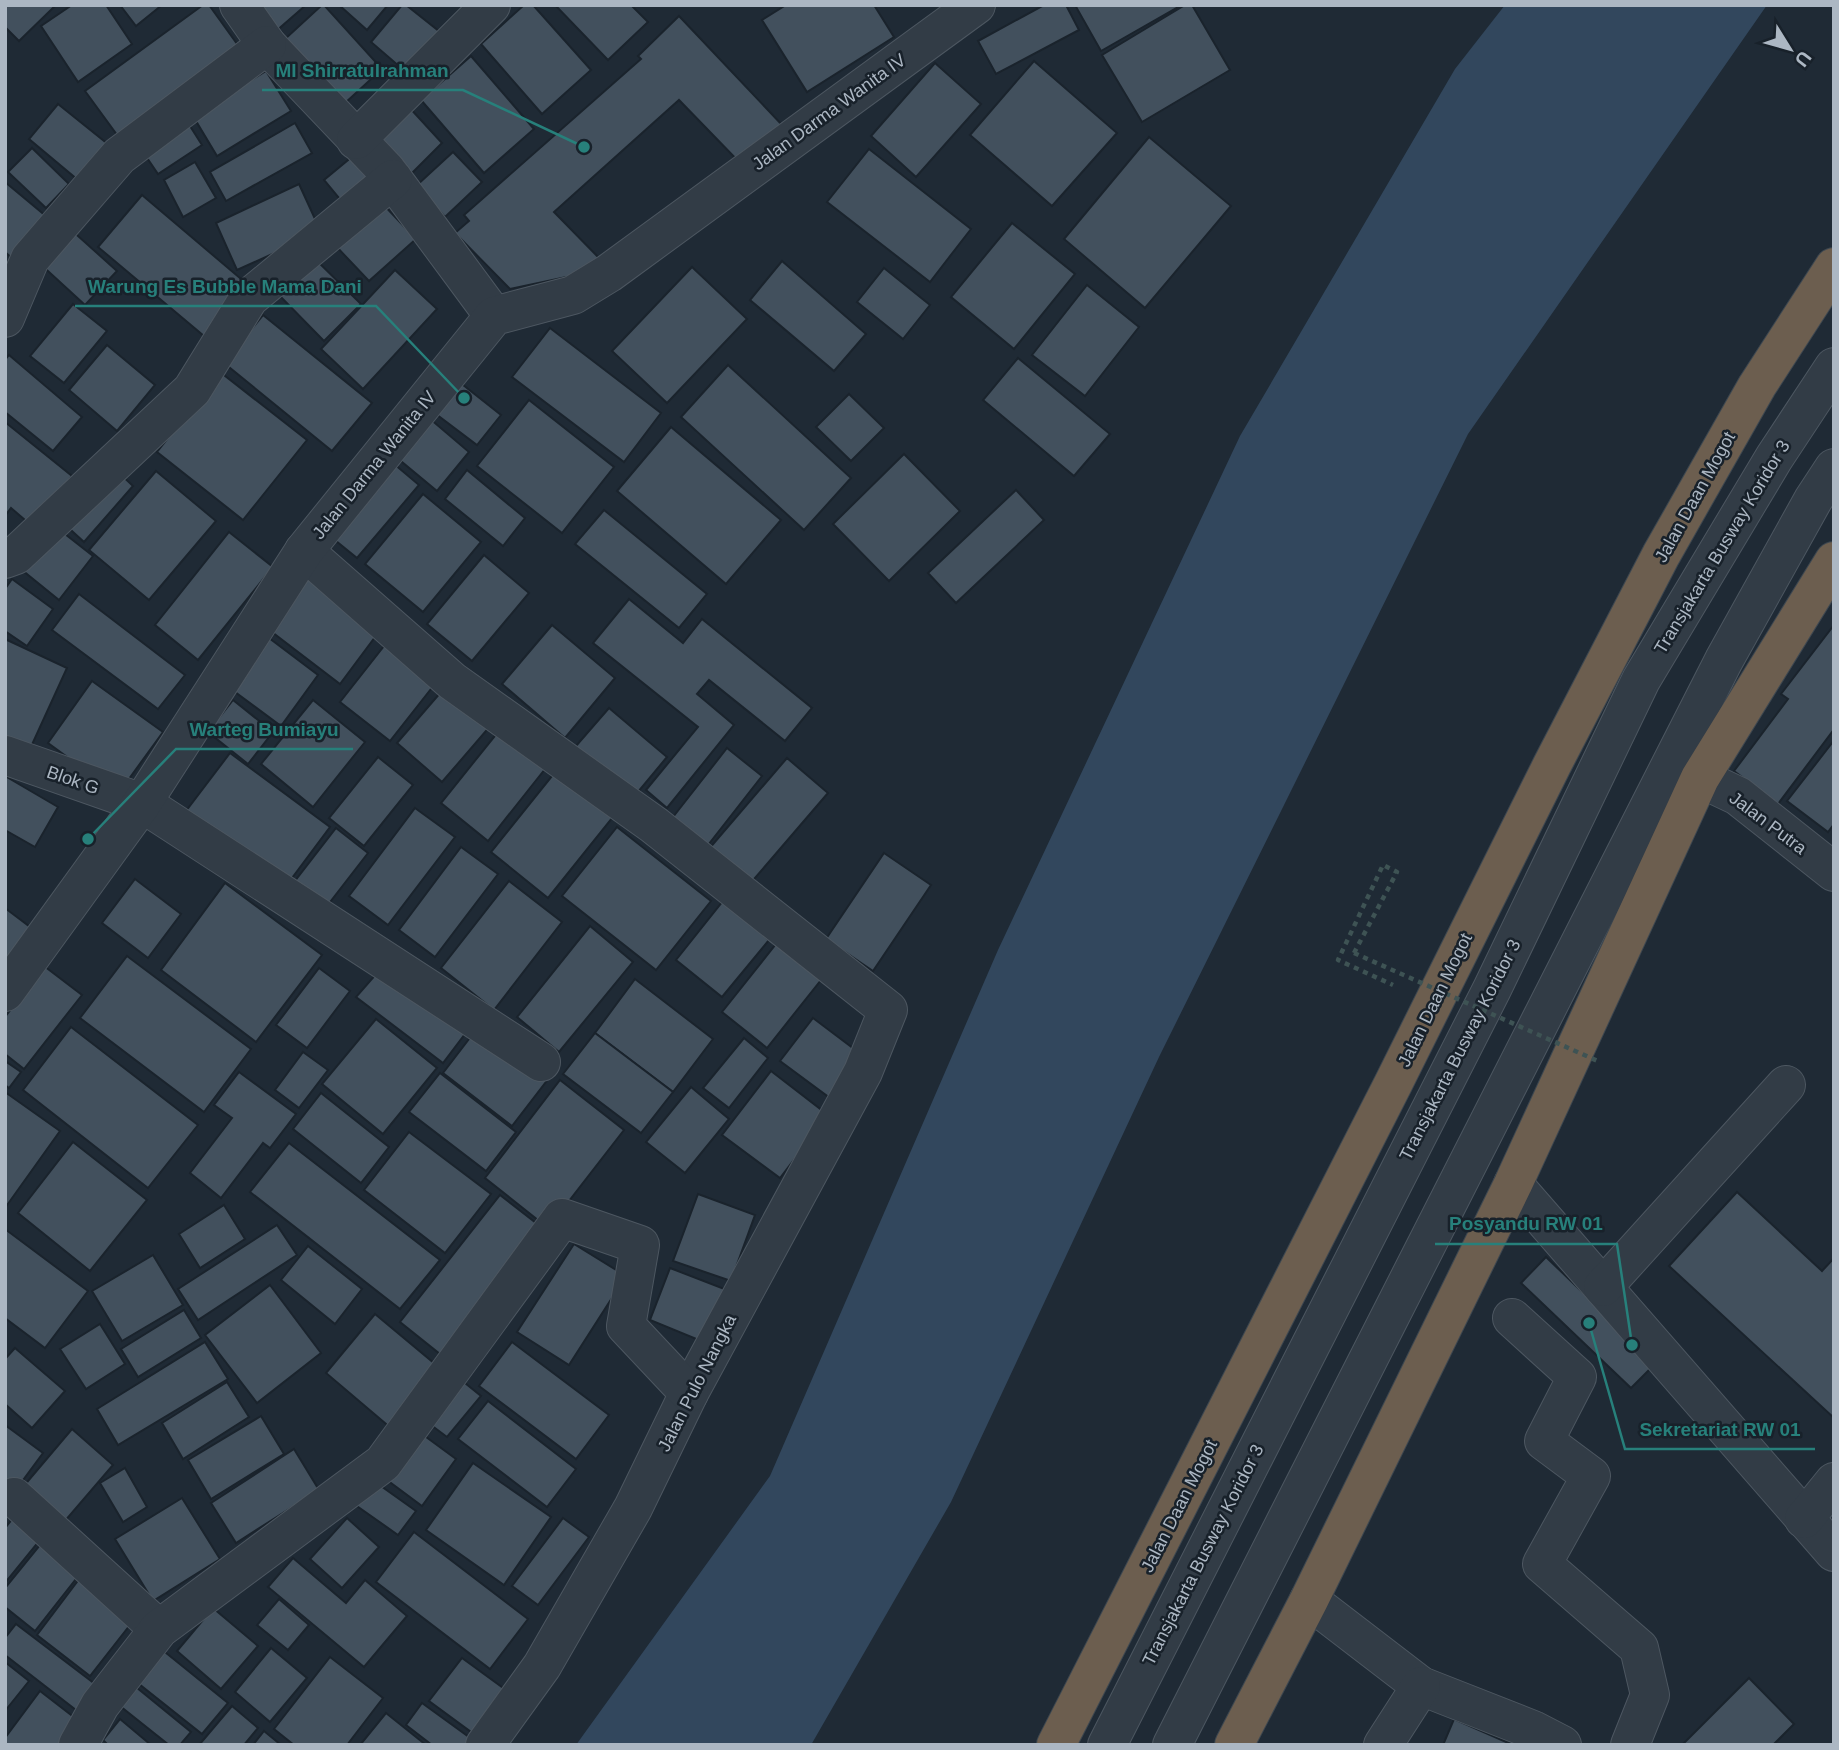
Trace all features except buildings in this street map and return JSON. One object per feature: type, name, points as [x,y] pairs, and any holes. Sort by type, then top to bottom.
[{"type":"highway","name":"Jalan Daan Mogot","points":[[1056,1745],[1661,555],[1757,386],[1834,267]]},
{"type":"highway","points":[[1234,1745],[1309,1600],[1513,1184],[1700,778],[1834,561]]},
{"type":"street","points":[[239,5],[267,45],[393,178],[494,316]]},
{"type":"street","points":[[356,140],[491,5]]},
{"type":"street","name":"Jalan Darma Wanita IV","points":[[5,992],[142,803],[304,551],[494,316],[573,295],[609,273],[961,9]]},
{"type":"street","points":[[5,318],[30,259],[119,156],[267,45]]},
{"type":"street","points":[[5,559],[16,555],[192,390],[249,298],[393,178]]},
{"type":"street","name":"Transjakarta Busway Koridor 3","points":[[1107,1745],[1492,989],[1641,680],[1774,458],[1834,367]]},
{"type":"street","points":[[1172,1745],[1724,660],[1813,500],[1834,468]]},
{"type":"street","name":"Jalan Pulo Nangka","points":[[304,551],[452,681],[654,824],[888,1010],[863,1072],[689,1394],[633,1508],[542,1666],[485,1745]]},
{"type":"street","name":"Blok G","points":[[5,755],[142,803],[541,1062]]},
{"type":"street","name":"Jalan Putra","points":[[1700,778],[1738,796],[1834,872]]},
{"type":"street","points":[[1603,1287],[1786,1085]]},
{"type":"street","points":[[1513,1184],[1834,1552]]},
{"type":"street","points":[[78,1745],[100,1705],[159,1629],[383,1463],[562,1218],[640,1245],[626,1326],[689,1394]]},
{"type":"street","points":[[1512,1318],[1577,1377],[1544,1441],[1591,1476],[1542,1564],[1639,1648],[1650,1695],[1630,1745]]},
{"type":"street","points":[[1804,1519],[1834,1482]]},
{"type":"street","points":[[14,1497],[159,1629]]},
{"type":"street","points":[[1309,1600],[1421,1686],[1533,1730],[1562,1745]]},
{"type":"street","points":[[1383,1745],[1421,1686]]},
{"type":"path","points":[[1433,1003],[1338,960],[1383,865],[1396,872],[1354,953],[1600,1062]]},
{"type":"water","points":[[1505,5],[1767,5],[1468,434],[1159,1057],[951,1502],[811,1745],[576,1745],[770,1476],[998,950],[1240,436],[1455,69]]},
{"type":"place","name":"MI Shirratulrahman","points":[[584,147]]},
{"type":"place","name":"Warung Es Bubble Mama Dani","points":[[464,398]]},
{"type":"place","name":"Warteg Bumiayu","points":[[88,839]]},
{"type":"place","name":"Sekretariat RW 01","points":[[1589,1323]]},
{"type":"place","name":"Posyandu RW 01","points":[[1632,1345]]}]
